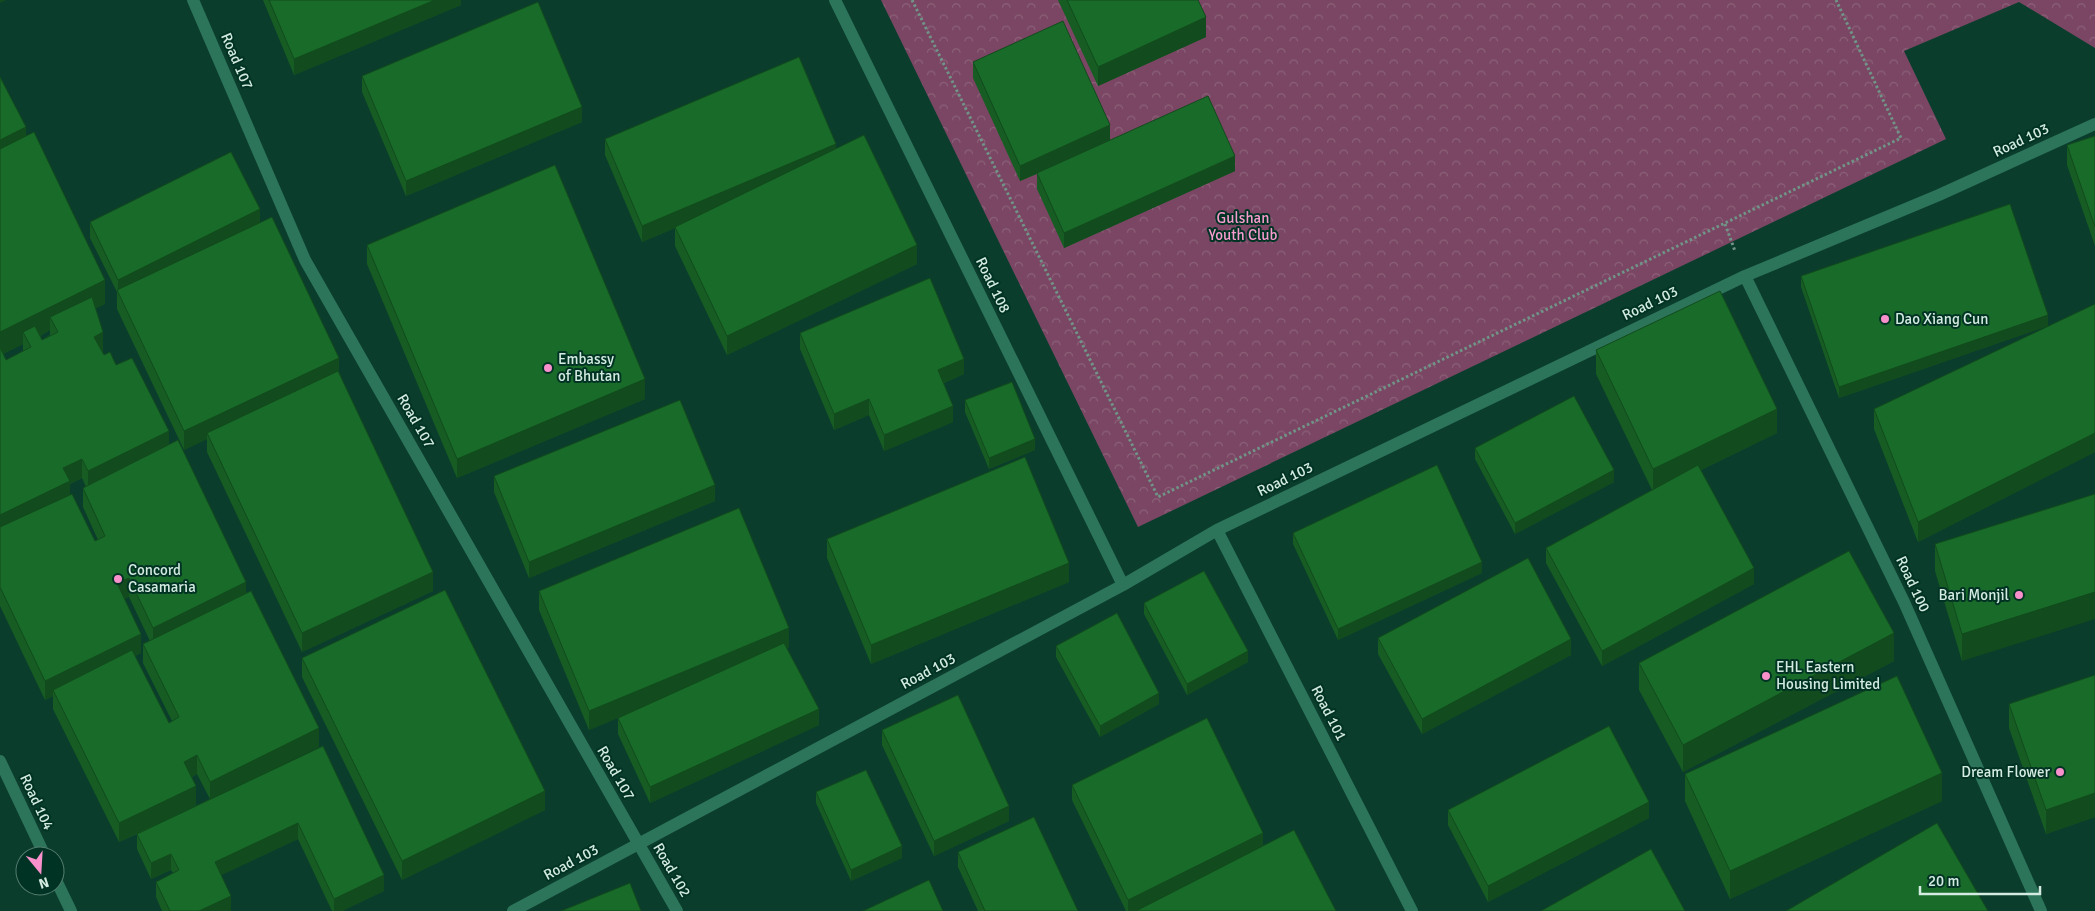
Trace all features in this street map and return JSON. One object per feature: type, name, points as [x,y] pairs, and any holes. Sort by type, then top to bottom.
[{"type":"street","name":"Road 107","points":[[193,0],[305,260],[639,845]]},
{"type":"street","name":"Road 108","points":[[835,0],[1123,585]]},
{"type":"street","name":"Road 103","points":[[513,911],[1123,585],[1217,530],[1745,276],[1939,195],[2095,124]]},
{"type":"street","name":"Road 100","points":[[1745,276],[1904,602],[2042,911]]},
{"type":"street","name":"Road 101","points":[[1217,530],[1412,911]]},
{"type":"street","name":"Road 104","points":[[0,761],[40,846]]},
{"type":"street","name":"Road 102","points":[[639,845],[677,911]]},
{"type":"street","points":[[64,896],[71,911]]},
{"type":"path","points":[[912,0],[1158,497],[1902,138],[1836,0]]},
{"type":"green space","name":"Gulshan Youth Club","points":[[881,0],[2095,0],[2095,48],[2019,2],[1904,51],[1946,139],[1138,527]]},
{"type":"building","points":[[269,0],[435,0],[294,59]]},
{"type":"building","points":[[1067,0],[1198,0],[1206,17],[1098,67]]},
{"type":"building","points":[[538,2],[582,107],[406,181],[362,76]]},
{"type":"building","points":[[1063,21],[1110,125],[1020,166],[973,62]]},
{"type":"building","points":[[799,57],[836,144],[642,226],[605,139]]},
{"type":"building","points":[[0,77],[26,127],[0,140]]},
{"type":"building","points":[[1208,96],[1235,156],[1064,233],[1037,173]]},
{"type":"building","points":[[34,132],[105,280],[0,332],[0,149]]},
{"type":"building","points":[[864,135],[917,245],[727,336],[675,227]]},
{"type":"building","points":[[2095,136],[2095,227],[2067,145]]},
{"type":"building","points":[[231,152],[260,209],[118,280],[90,222]]},
{"type":"building","points":[[555,165],[645,379],[457,459],[367,245]]},
{"type":"building","points":[[2010,204],[2048,315],[1839,387],[1801,276]]},
{"type":"building","points":[[272,217],[339,358],[184,431],[117,290]]},
{"type":"building","points":[[930,278],[964,359],[938,370],[953,406],[884,435],[869,399],[834,414],[800,333]]},
{"type":"building","points":[[1720,291],[1777,409],[1653,469],[1596,350]]},
{"type":"building","points":[[92,297],[103,332],[94,337],[104,355],[110,352],[116,365],[132,358],[169,431],[88,471],[82,459],[63,468],[70,481],[0,515],[0,347],[6,360],[31,347],[23,332],[35,326],[42,340],[58,332],[50,317]]},
{"type":"building","points":[[2095,304],[2095,433],[1918,522],[1874,409]]},
{"type":"building","points":[[338,371],[433,572],[302,633],[207,433]]},
{"type":"building","points":[[1012,382],[1035,439],[989,458],[965,400]]},
{"type":"building","points":[[1574,396],[1614,470],[1515,523],[1475,448]]},
{"type":"building","points":[[680,400],[715,485],[529,562],[494,476]]},
{"type":"building","name":"Concord Casamaria","points":[[178,440],[246,582],[153,628],[129,578],[117,583],[141,634],[45,681],[0,587],[0,527],[72,494],[95,541],[105,536],[83,488]]},
{"type":"building","points":[[1025,457],[1069,563],[871,645],[827,539]]},
{"type":"building","points":[[1437,465],[1482,562],[1338,629],[1293,533]]},
{"type":"building","points":[[1698,465],[1754,568],[1602,651],[1546,548]]},
{"type":"building","name":"Bari Monjil","points":[[2095,494],[2095,592],[1962,634],[1935,544]]},
{"type":"building","points":[[739,508],[789,628],[589,711],[539,591]]},
{"type":"building","name":"EHL Eastern Housing Limited","points":[[1849,551],[1894,633],[1683,745],[1639,663]]},
{"type":"building","points":[[1528,558],[1571,639],[1422,719],[1378,638]]},
{"type":"building","points":[[1204,571],[1248,651],[1187,684],[1144,603]]},
{"type":"building","points":[[445,590],[545,791],[402,861],[302,658]]},
{"type":"building","points":[[251,591],[319,728],[210,782],[197,755],[184,762],[196,786],[119,823],[53,690],[132,650],[169,723],[179,717],[143,644]]},
{"type":"building","points":[[1117,613],[1159,693],[1100,726],[1056,646]]},
{"type":"building","points":[[784,643],[819,709],[650,787],[618,718]]},
{"type":"building","name":"Dream Flower","points":[[2095,675],[2095,793],[2046,810],[2009,704]]},
{"type":"building","points":[[1897,676],[1942,773],[1730,871],[1685,774]]},
{"type":"building","points":[[958,695],[1009,806],[934,841],[882,730]]},
{"type":"building","points":[[1207,718],[1263,833],[1128,900],[1072,785]]},
{"type":"building","points":[[1609,726],[1649,802],[1488,886],[1448,810]]},
{"type":"building","points":[[323,746],[384,875],[334,899],[298,823],[215,862],[231,896],[199,911],[170,911],[156,882],[179,870],[171,854],[151,863],[137,834]]},
{"type":"building","points":[[866,770],[902,846],[851,870],[816,792]]},
{"type":"building","points":[[1034,817],[1078,911],[985,911],[958,852]]},
{"type":"building","points":[[1937,823],[1988,911],[1786,911]]},
{"type":"building","points":[[1294,830],[1336,911],[1136,911]]},
{"type":"building","points":[[1651,849],[1685,911],[1541,911]]},
{"type":"building","points":[[929,880],[943,911],[863,911]]},
{"type":"building","points":[[630,883],[641,911],[561,911]]},
{"type":"place","name":"Dao Xiang Cun","points":[[1885,319]]},
{"type":"place","name":"Embassy of Bhutan","points":[[548,368]]},
{"type":"place","name":"Concord Casamaria","points":[[118,579]]},
{"type":"place","name":"Bari Monjil","points":[[2019,595]]},
{"type":"place","name":"EHL Eastern Housing Limited","points":[[1766,676]]},
{"type":"place","name":"Dream Flower","points":[[2060,772]]}]
